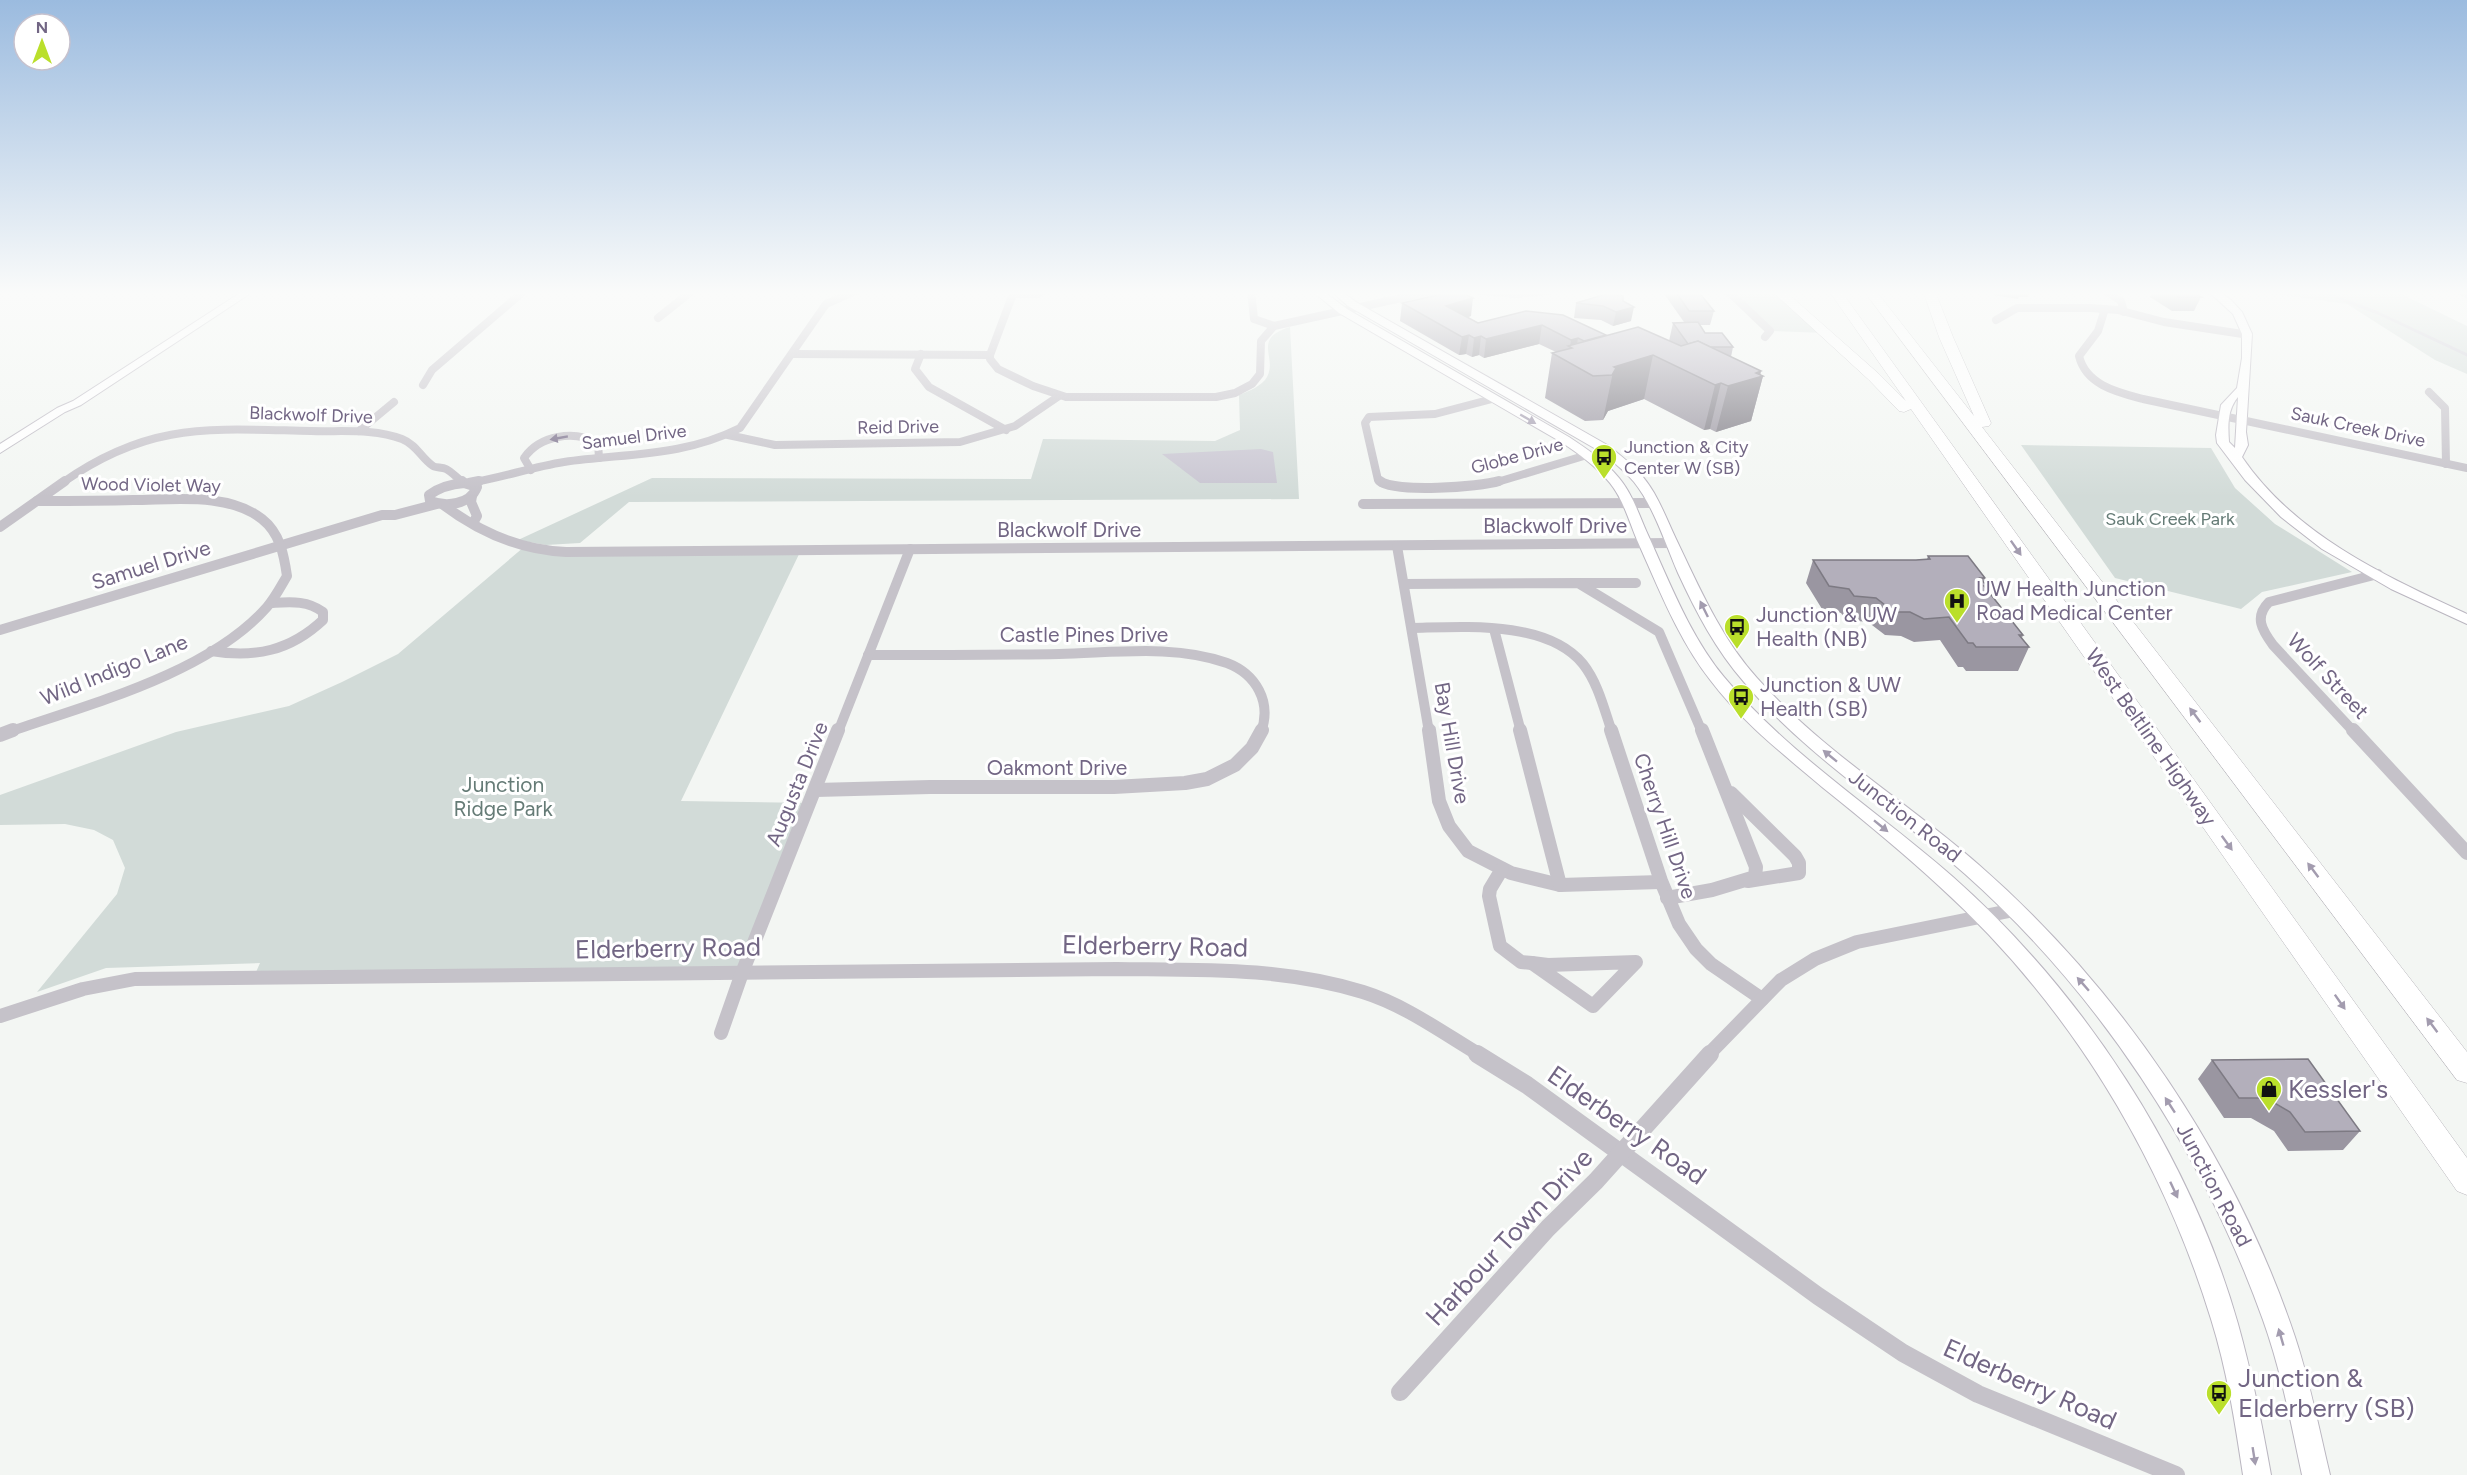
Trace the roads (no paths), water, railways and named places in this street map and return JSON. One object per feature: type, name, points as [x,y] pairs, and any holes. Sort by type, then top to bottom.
[{"type":"highway","points":[[1853,360],[1897,400],[1982,500]]},
{"type":"highway","name":"West Beltline Highway","points":[[1883,360],[2467,1182]]},
{"type":"highway","name":"West Beltline Highway","points":[[1923,360],[2467,1072]]},
{"type":"highway","points":[[1958,360],[1983,421],[2029,498]]},
{"type":"street","points":[[0,449],[61,411],[128,360]]},
{"type":"street","points":[[61,411],[143,360]]},
{"type":"street","points":[[423,385],[432,370],[444,360]]},
{"type":"street","name":"Samuel Drive","points":[[382,515],[432,481],[448,485],[466,483],[562,462],[687,450],[728,435],[740,428],[789,360]]},
{"type":"street","points":[[919,360],[915,369],[929,387],[1006,430]]},
{"type":"street","points":[[991,360],[998,369],[1059,396],[1082,399],[1193,398],[1235,393],[1252,384],[1260,374],[1260,360]]},
{"type":"street","name":"Junction Road","points":[[1426,360],[1587,455],[1617,483],[1692,642],[1702,659],[1732,696],[1780,744],[1917,855],[1983,916],[2019,956],[2080,1032],[2127,1103],[2167,1175],[2200,1247],[2219,1303],[2243,1389],[2257,1475]]},
{"type":"street","name":"Junction Road","points":[[1449,360],[1605,449],[1629,470],[1640,482],[1652,503],[1717,637],[1744,674],[1775,708],[1812,741],[1944,845],[2014,910],[2087,987],[2182,1123],[2251,1257],[2276,1322],[2300,1403],[2316,1475]]},
{"type":"street","name":"Sauk Creek Drive","points":[[2080,360],[2085,372],[2101,385],[2132,396],[2467,468]]},
{"type":"street","points":[[2237,456],[2242,445],[2240,432],[2246,360]]},
{"type":"street","points":[[2242,389],[2231,395],[2224,415],[2223,443],[2237,456],[2245,471],[2287,515],[2346,556],[2467,620]]},
{"type":"street","points":[[2429,392],[2445,408],[2446,464]]},
{"type":"street","name":"Reid Drive","points":[[728,435],[775,445],[942,443],[978,438],[1006,430],[1022,422],[1059,396]]},
{"type":"street","name":"Globe Drive","points":[[1492,399],[1435,414],[1369,417],[1365,423],[1378,480],[1391,487],[1484,486],[1587,455]]},
{"type":"street","points":[[359,431],[394,402]]},
{"type":"street","name":"Blackwolf Drive","points":[[0,526],[85,467],[110,453],[147,439],[177,432],[223,429],[359,431],[403,439],[420,450],[432,481],[430,501],[440,504],[463,520],[473,523],[504,542],[543,551],[1672,543]]},
{"type":"street","points":[[529,471],[524,458],[530,450],[539,444],[562,437],[576,436],[594,440],[598,443],[599,458]]},
{"type":"street","name":"Blackwolf Drive","points":[[432,481],[446,469],[458,480],[466,483]]},
{"type":"street","name":"Samuel Drive","points":[[0,630],[382,515],[395,515],[458,502],[529,471]]},
{"type":"street","points":[[466,483],[477,487],[471,502],[477,516],[473,523]]},
{"type":"street","name":"Wood Violet Way","points":[[37,501],[202,500],[229,503],[249,509],[263,518],[281,545]]},
{"type":"street","points":[[1363,504],[1652,503]]},
{"type":"street","name":"Wild Indigo Lane","points":[[0,735],[147,682],[211,651],[254,621],[272,603],[286,576],[281,545]]},
{"type":"street","name":"Bay Hill Drive","points":[[1397,546],[1442,809],[1449,826],[1468,851],[1502,870],[1529,879],[1560,885],[1660,882]]},
{"type":"street","name":"Augusta Drive","points":[[721,1033],[742,973],[910,549]]},
{"type":"street","name":"Wolf Street","points":[[2378,574],[2269,602],[2260,612],[2259,624],[2273,645],[2467,853]]},
{"type":"street","points":[[1578,583],[1659,632],[1663,638],[1756,867],[1755,877],[1743,882],[1690,895],[1667,898]]},
{"type":"street","points":[[1404,584],[1636,583]]},
{"type":"street","points":[[2419,596],[2467,614]]},
{"type":"street","points":[[211,651],[231,656],[263,654],[300,641],[323,620],[323,612],[315,604],[300,601],[272,603]]},
{"type":"street","points":[[1412,628],[1494,629],[1560,885]]},
{"type":"street","name":"Cherry Hill Drive","points":[[1494,629],[1523,632],[1546,639],[1580,660],[1599,694],[1660,882],[1679,923],[1696,948],[1714,965],[1762,999]]},
{"type":"street","name":"Castle Pines Drive","points":[[868,655],[1145,653],[1194,656],[1225,663],[1246,673],[1262,692],[1264,716]]},
{"type":"street","name":"Oakmont Drive","points":[[816,790],[1106,788],[1187,783],[1213,777],[1233,767],[1251,750],[1261,733],[1264,716]]},
{"type":"street","points":[[1725,788],[1780,841],[1799,863],[1799,873],[1778,879],[1743,882]]},
{"type":"street","points":[[1502,870],[1490,889],[1489,896],[1500,946],[1521,962],[1548,964],[1636,962],[1593,1006],[1532,963]]},
{"type":"street","name":"Harbour Town Drive","points":[[1400,1392],[1548,1228],[1621,1153],[1781,980],[1815,959],[1857,942],[2014,910]]},
{"type":"street","name":"Elderberry Road","points":[[0,1016],[72,991],[102,983],[135,979],[1117,969],[1228,970],[1290,976],[1364,992],[1418,1017],[1527,1085],[1700,1208],[1818,1296],[1903,1353],[1978,1394],[2176,1475]]},
{"type":"place","name":"Junction & City Center W (SB)","points":[[1604,480]]},
{"type":"place","name":"UW Health Junction Road Medical Center","points":[[1957,624]]},
{"type":"place","name":"Junction & UW Health (NB)","points":[[1737,650]]},
{"type":"place","name":"Junction & UW Health (SB)","points":[[1741,720]]},
{"type":"place","name":"Kessler's","points":[[2269,1112]]},
{"type":"place","name":"Junction & Elderberry (SB)","points":[[2219,1416]]},
{"type":"park label","name":"Sauk Creek Park","points":[[2170,519]]},
{"type":"park label","name":"Junction Ridge Park","points":[[503,797]]}]
